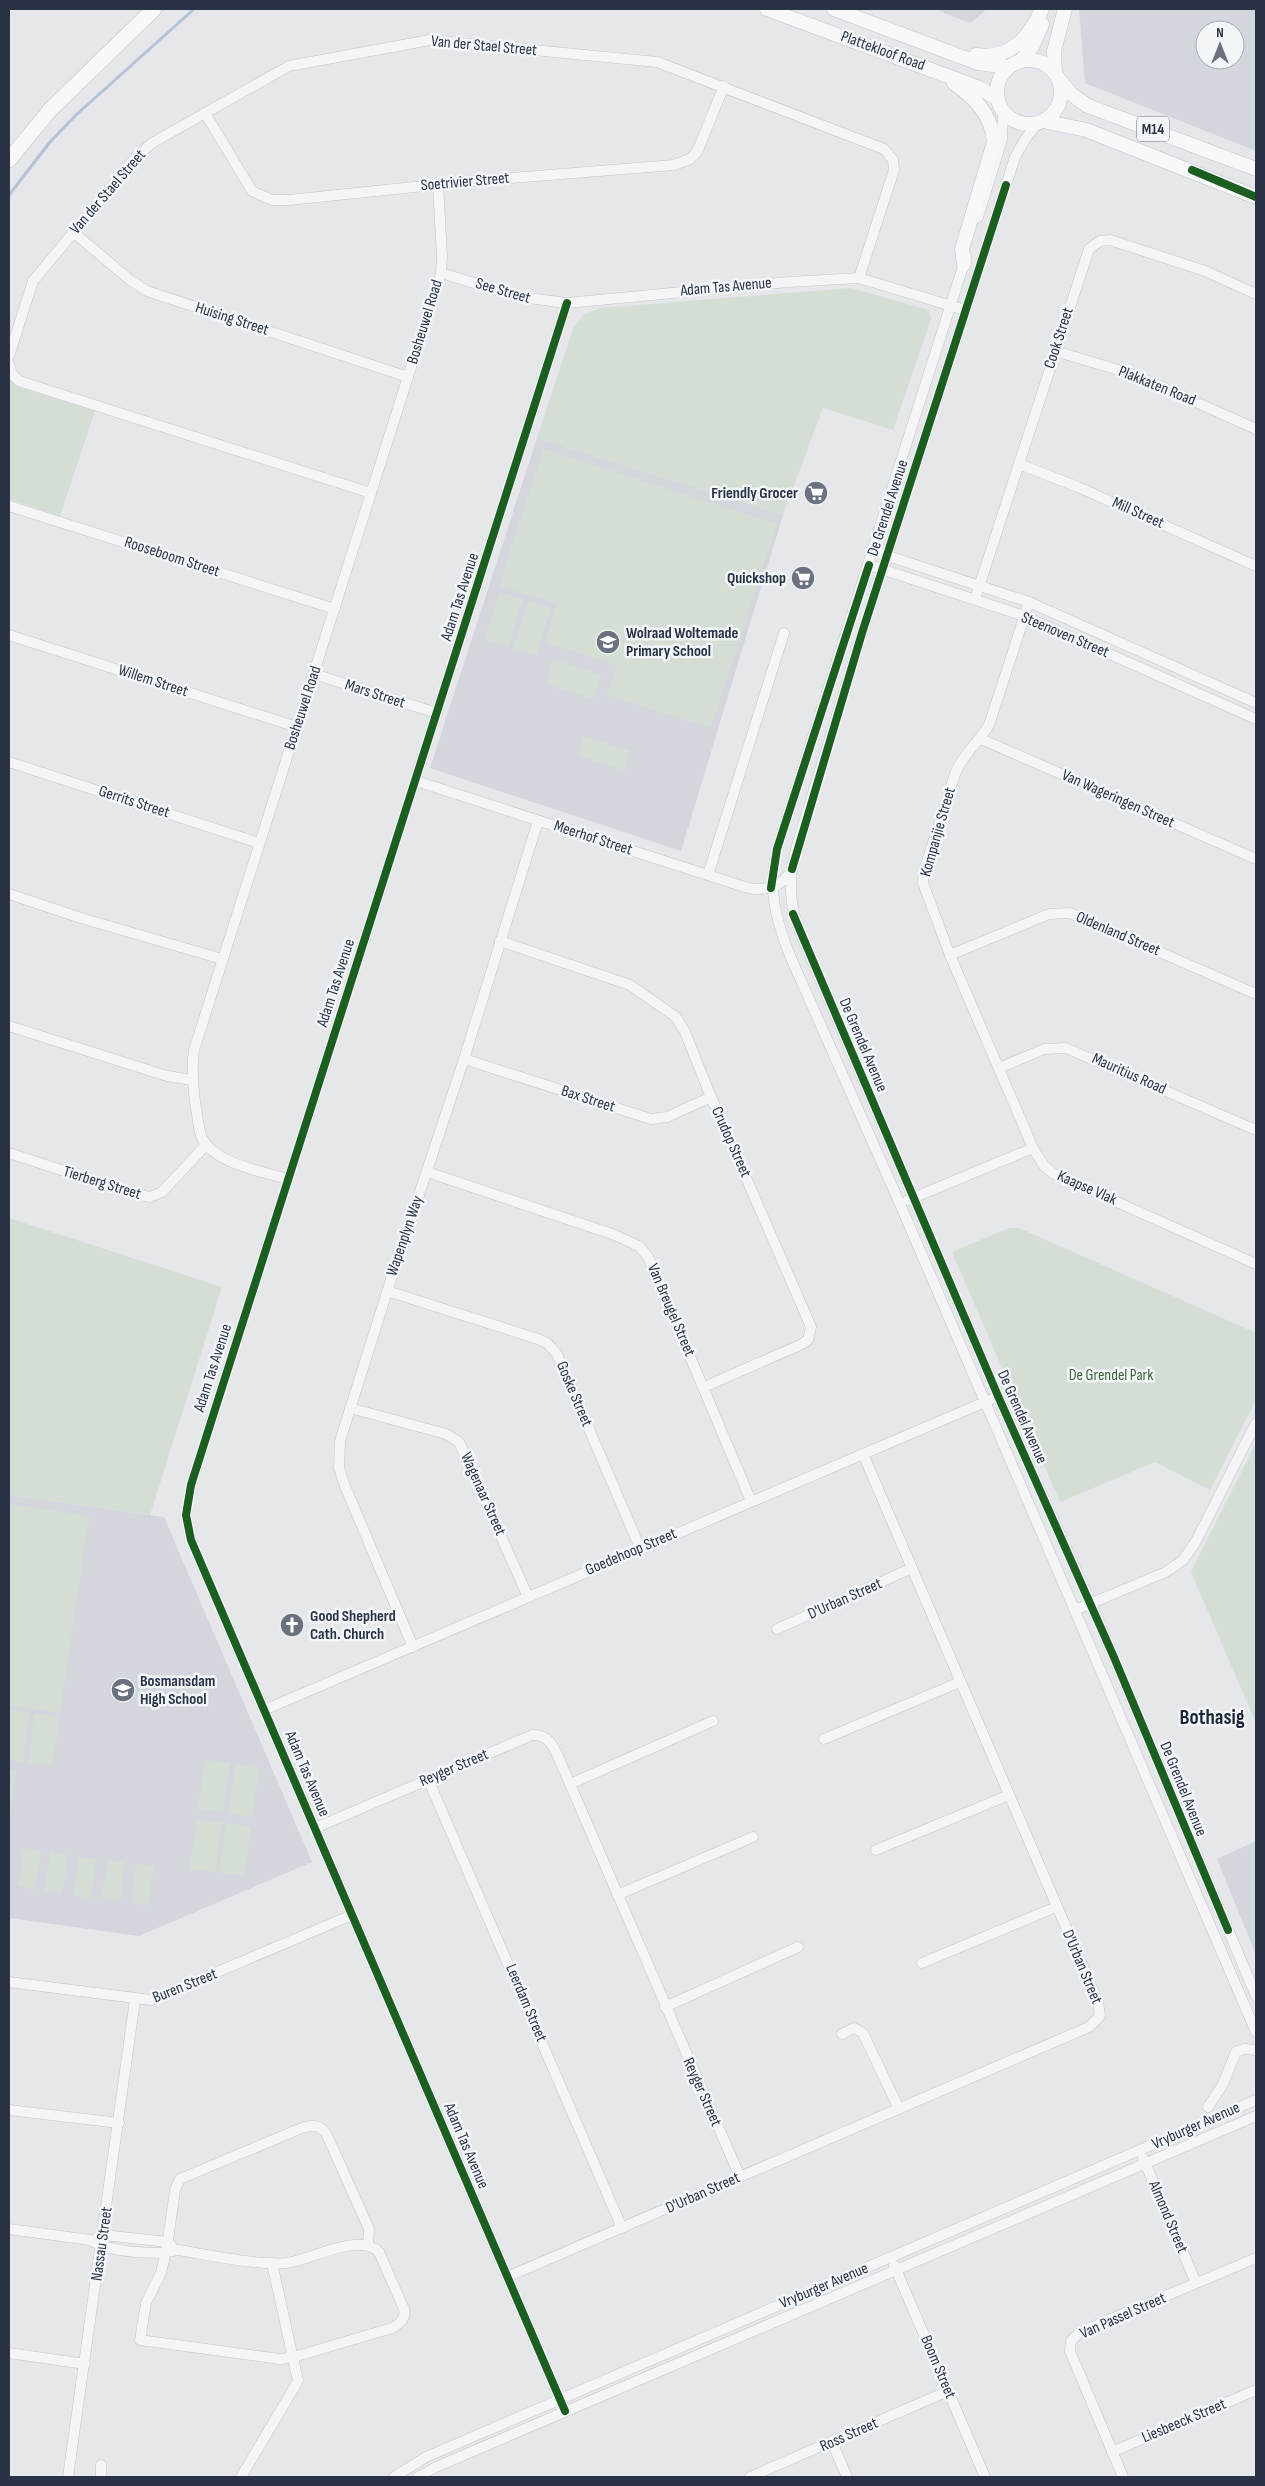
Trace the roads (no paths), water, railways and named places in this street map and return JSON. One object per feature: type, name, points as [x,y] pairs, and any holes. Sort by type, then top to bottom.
[{"type":"highway","points":[[9,160],[50,110],[154,9]]},
{"type":"main road","name":"Plattekloof Road","points":[[767,9],[977,87],[1000,104],[1018,123],[1041,122],[1086,130],[1256,197]]},
{"type":"main road","name":"Plattekloof Road","points":[[834,9],[978,63],[1008,67]]},
{"type":"main road","points":[[950,51],[988,56],[1006,52],[1018,45],[1029,33],[1042,9]]},
{"type":"main road","points":[[1000,104],[998,81],[1008,67],[1022,60],[1036,39],[1046,9]]},
{"type":"main road","points":[[1041,122],[1054,113],[1060,102],[1062,90],[1057,76],[1054,51],[1065,9]]},
{"type":"main road","name":"M14","points":[[1022,60],[1040,62],[1057,76],[1072,94],[1088,106],[1256,169]]},
{"type":"main road","points":[[937,72],[976,102],[989,121],[994,138],[993,151],[962,249],[964,264]]},
{"type":"street","name":"Van der Stael Street","points":[[9,356],[33,281],[144,149],[205,112],[288,66],[430,40],[657,62],[724,86],[884,149],[890,154],[894,165],[893,176],[859,278]]},
{"type":"street","name":"Soetrivier Street","points":[[205,112],[252,190],[272,200],[658,166],[690,159],[702,143],[724,86]]},
{"type":"street","name":"De Grendel Avenue","points":[[1000,104],[1000,149],[778,849],[772,888],[778,925],[791,958],[900,1204],[1256,2032]]},
{"type":"street","name":"De Grendel Avenue","points":[[1041,122],[1026,138],[1015,157],[965,310],[887,555],[792,869],[790,892],[793,914],[998,1396],[1091,1603],[1256,1996]]},
{"type":"street","name":"Bosheuwel Road","points":[[206,1145],[199,1129],[192,1080],[194,1050],[441,273],[442,256],[438,185]]},
{"type":"street","name":"Huising Street","points":[[73,232],[130,280],[147,291],[408,378]]},
{"type":"street","name":"Cook Street","points":[[976,599],[1087,253],[1092,246],[1100,241],[1110,240],[1197,268],[1256,294]]},
{"type":"street","name":"See Street","points":[[441,273],[520,297],[567,303]]},
{"type":"street","name":"Adam Tas Avenue","points":[[565,2411],[191,1540],[186,1524],[186,1505],[287,1179],[416,781],[567,303],[789,282],[859,278],[965,310]]},
{"type":"street","name":"Plakkaten Road","points":[[1055,351],[1135,375],[1256,429]]},
{"type":"street","points":[[9,364],[12,374],[20,381],[371,494]]},
{"type":"street","name":"Mill Street","points":[[1019,464],[1078,487],[1256,566]]},
{"type":"street","name":"Rooseboom Street","points":[[9,506],[335,609]]},
{"type":"street","name":"Steenoven Street","points":[[873,551],[1029,602],[1256,704]]},
{"type":"street","name":"Steenoven Street","points":[[869,565],[1024,616],[1256,719]]},
{"type":"street","name":"Kompanjie Street","points":[[1029,602],[989,724],[957,769],[924,871],[924,890],[1033,1148]]},
{"type":"street","points":[[708,875],[784,633]]},
{"type":"street","name":"Willem Street","points":[[9,635],[297,727]]},
{"type":"street","name":"Mars Street","points":[[314,674],[437,713]]},
{"type":"street","name":"Van Wageringen Street","points":[[980,739],[1256,859]]},
{"type":"street","name":"Gerrits Street","points":[[9,762],[259,843]]},
{"type":"street","name":"Meerhof Street","points":[[416,781],[748,888],[772,888]]},
{"type":"street","name":"Wapenplyn Way","points":[[413,1647],[345,1486],[339,1468],[340,1441],[387,1291],[464,1059],[538,821]]},
{"type":"street","points":[[792,869],[784,880],[772,888],[784,896],[793,914]]},
{"type":"street","points":[[9,894],[81,918],[222,959]]},
{"type":"street","name":"Oldenland Street","points":[[950,955],[1049,914],[1070,913],[1256,994]]},
{"type":"street","name":"Crudop Street","points":[[500,941],[619,981],[639,990],[676,1017],[685,1032],[711,1097],[811,1327],[808,1340],[800,1346],[704,1387]]},
{"type":"street","points":[[9,1026],[167,1076],[192,1080]]},
{"type":"street","name":"Mauritius Road","points":[[999,1068],[1044,1049],[1066,1048],[1256,1130]]},
{"type":"street","name":"Bax Street","points":[[464,1059],[651,1118],[667,1117],[711,1097]]},
{"type":"street","points":[[206,1145],[221,1157],[287,1179]]},
{"type":"street","name":"Tierberg Street","points":[[9,1153],[134,1194],[150,1197],[162,1192],[206,1145]]},
{"type":"street","points":[[900,1204],[1033,1148]]},
{"type":"street","name":"Kaapse Vlak","points":[[1033,1148],[1044,1166],[1054,1174],[1256,1264]]},
{"type":"street","name":"Van Breugel Street","points":[[427,1172],[612,1234],[639,1246],[648,1257],[751,1501]]},
{"type":"street","name":"Goske Street","points":[[387,1291],[538,1339],[552,1347],[560,1360],[640,1548]]},
{"type":"street","name":"Goedehoop Street","points":[[264,1710],[998,1396]]},
{"type":"street","name":"Wagenaar Street","points":[[350,1408],[446,1434],[459,1442],[528,1597]]},
{"type":"street","points":[[1075,1610],[1166,1572],[1183,1560],[1195,1543],[1256,1422]]},
{"type":"street","name":"D'Urban Street","points":[[507,2277],[1089,2027],[1097,2021],[1101,2013],[1098,2002],[863,1454]]},
{"type":"street","name":"D'Urban Street","points":[[776,1629],[912,1568]]},
{"type":"street","points":[[824,1740],[960,1682]]},
{"type":"street","points":[[570,1784],[713,1721]]},
{"type":"street","name":"Reyger Street","points":[[315,1828],[532,1735],[539,1734],[545,1737],[552,1744],[570,1784],[616,1895],[740,2177]]},
{"type":"street","name":"Leerdam Street","points":[[428,1779],[622,2228]]},
{"type":"street","points":[[876,1850],[1009,1794]]},
{"type":"street","points":[[616,1895],[753,1837]]},
{"type":"street","points":[[922,1963],[1056,1907]]},
{"type":"street","name":"Buren Street","points":[[9,1982],[135,2000],[155,1999],[352,1915]]},
{"type":"street","points":[[665,2007],[798,1947]]},
{"type":"street","name":"Nassau Street","points":[[68,2477],[135,2000]]},
{"type":"street","points":[[842,2034],[854,2028],[863,2033],[899,2110]]},
{"type":"street","name":"Vryburger Avenue","points":[[1208,2107],[1223,2084],[1236,2052],[1244,2048],[1256,2050]]},
{"type":"street","name":"Vryburger Avenue","points":[[394,2477],[426,2457],[1256,2100]]},
{"type":"street","points":[[9,2110],[118,2124]]},
{"type":"street","name":"Vryburger Avenue","points":[[418,2477],[436,2467],[565,2411],[1256,2116]]},
{"type":"street","points":[[90,2240],[101,2247],[166,2253],[178,2250],[272,2263],[291,2263],[355,2244],[368,2244],[380,2252],[404,2309],[404,2318],[392,2328],[294,2357],[280,2359],[140,2340],[146,2304],[161,2273],[166,2253],[175,2190],[180,2179],[304,2127],[315,2126],[321,2128],[326,2133],[370,2229],[368,2244]]},
{"type":"street","name":"Almond Street","points":[[1140,2151],[1196,2283]]},
{"type":"street","name":"Nassau Street","points":[[9,2229],[90,2240]]},
{"type":"street","points":[[90,2240],[103,2235],[168,2242],[178,2250]]},
{"type":"street","name":"Boom Street","points":[[891,2258],[985,2477]]},
{"type":"street","name":"Van Passel Street","points":[[1123,2477],[1070,2351],[1072,2341],[1080,2332],[1256,2258]]},
{"type":"street","points":[[241,2477],[297,2386],[298,2372],[272,2263]]},
{"type":"street","points":[[9,2353],[85,2364]]},
{"type":"street","name":"Liesbeeck Street","points":[[1112,2452],[1256,2390]]},
{"type":"street","name":"Ross Street","points":[[750,2477],[948,2391]]},
{"type":"street","points":[[832,2442],[847,2477]]},
{"type":"street","points":[[101,2477],[102,2465]]},
{"type":"waterway","points":[[9,195],[50,142],[76,115],[194,9]]},
{"type":"place","name":"Friendly Grocer","points":[[816,493]]},
{"type":"place","name":"Quickshop","points":[[803,578]]},
{"type":"place","name":"Wolraad Woltemade Primary School","points":[[608,642]]},
{"type":"place","name":"Good Shepherd Cath. Church","points":[[292,1625]]},
{"type":"place","name":"Bosmansdam High School","points":[[123,1690]]},
{"type":"district","name":"Bothasig","points":[[1212,1717]]},
{"type":"park label","name":"De Grendel Park","points":[[1111,1375]]}]
